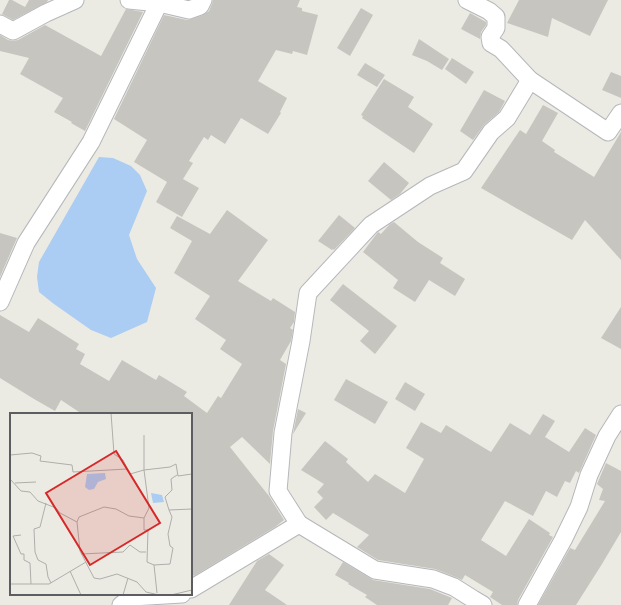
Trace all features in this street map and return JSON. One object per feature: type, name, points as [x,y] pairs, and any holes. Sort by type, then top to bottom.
[{"type":"street","points":[[0,24],[13,31],[46,13],[75,0]]},
{"type":"street","points":[[128,0],[159,3],[189,10],[200,6],[203,0]]},
{"type":"street","points":[[467,0],[489,11],[496,17],[496,28],[490,37],[491,43],[501,49],[530,80],[608,132],[621,113]]},
{"type":"street","points":[[0,302],[26,244],[91,142],[159,3]]},
{"type":"street","points":[[484,605],[473,600],[454,587],[433,579],[375,570],[299,524],[278,491],[283,433],[301,341],[308,293],[371,225],[430,186],[464,171],[491,132],[507,118],[530,80]]},
{"type":"street","points":[[527,605],[579,507],[589,475],[607,436],[621,414]]},
{"type":"street","points":[[192,588],[299,524]]},
{"type":"street","points":[[121,605],[132,597],[165,595]]},
{"type":"water","points":[[99,157],[113,158],[131,166],[140,175],[147,191],[129,235],[137,259],[156,288],[147,322],[111,338],[91,330],[39,292],[37,277],[39,262]]},
{"type":"building","points":[[9,0],[12,0],[25,7],[29,0],[48,0],[47,2],[13,20],[2,14]]},
{"type":"building","points":[[213,0],[300,0],[297,7],[302,8],[302,11],[318,15],[307,55],[293,51],[292,54],[276,50],[258,81],[287,98],[280,112],[281,113],[268,134],[241,118],[225,144],[211,135],[208,140],[204,137],[189,161],[193,163],[183,179],[199,188],[182,217],[156,202],[167,182],[134,162],[147,140],[114,119],[164,15],[187,20],[192,19],[209,11]]},
{"type":"building","points":[[519,0],[608,0],[590,36],[552,18],[548,37],[507,23]]},
{"type":"building","points":[[361,8],[373,15],[350,56],[337,48]]},
{"type":"building","points":[[126,9],[143,12],[85,131],[54,112],[63,98],[20,74],[29,58],[0,51],[0,35],[8,40],[18,40],[45,25],[101,56]]},
{"type":"building","points":[[470,13],[486,22],[486,25],[481,32],[480,39],[461,29]]},
{"type":"building","points":[[419,39],[449,59],[442,70],[427,61],[412,55]]},
{"type":"building","points":[[452,58],[474,72],[466,84],[445,69]]},
{"type":"building","points":[[365,63],[385,75],[377,87],[357,75]]},
{"type":"building","points":[[611,72],[621,76],[621,98],[602,90]]},
{"type":"building","points":[[384,79],[414,97],[408,107],[433,124],[414,153],[362,118],[363,116],[361,115]]},
{"type":"building","points":[[484,90],[505,101],[499,112],[484,125],[473,140],[460,131]]},
{"type":"building","points":[[543,105],[558,113],[542,141],[555,150],[554,152],[594,177],[621,132],[621,260],[585,220],[572,240],[481,188],[520,130],[526,134]]},
{"type":"building","points":[[384,162],[409,183],[400,194],[391,200],[368,181]]},
{"type":"building","points":[[227,210],[268,240],[238,281],[271,301],[273,298],[295,312],[294,322],[290,328],[293,330],[291,341],[280,360],[286,364],[273,431],[270,464],[242,437],[230,447],[269,496],[284,520],[194,576],[192,574],[192,413],[80,413],[61,400],[55,411],[0,378],[0,315],[29,332],[38,318],[79,344],[76,349],[85,354],[80,364],[109,381],[122,360],[156,380],[159,375],[187,392],[184,396],[207,413],[218,396],[221,398],[242,364],[220,349],[226,340],[195,319],[210,296],[174,273],[192,241],[170,228],[177,216],[210,234]]},
{"type":"building","points":[[339,215],[355,228],[334,250],[332,250],[318,241]]},
{"type":"building","points":[[394,222],[418,242],[443,258],[440,263],[465,279],[455,296],[429,280],[415,302],[393,288],[398,280],[363,252],[378,232],[381,234],[390,224]]},
{"type":"building","points":[[0,233],[17,238],[0,277]]},
{"type":"building","points":[[343,284],[397,326],[375,354],[360,341],[369,331],[330,300]]},
{"type":"building","points":[[621,307],[621,349],[601,338]]},
{"type":"building","points":[[346,379],[388,402],[375,424],[334,400]]},
{"type":"building","points":[[405,382],[425,394],[415,411],[395,399]]},
{"type":"building","points":[[298,409],[306,413],[293,434]]},
{"type":"building","points":[[543,414],[555,421],[545,437],[569,452],[585,428],[596,435],[579,473],[576,471],[570,483],[565,481],[557,497],[546,491],[533,516],[505,501],[481,540],[506,556],[529,519],[550,533],[549,535],[553,537],[518,600],[517,605],[502,605],[490,597],[493,592],[465,575],[462,580],[435,569],[378,560],[357,547],[369,535],[333,513],[326,520],[314,507],[323,498],[317,492],[324,484],[301,470],[325,441],[348,459],[346,462],[368,482],[375,474],[405,493],[424,459],[406,448],[421,422],[441,433],[446,425],[491,452],[510,423],[530,435]]},
{"type":"building","points":[[606,463],[621,471],[621,532],[576,605],[538,605],[570,548],[575,550],[605,501],[599,500],[603,489],[597,484]]},
{"type":"building","points":[[269,554],[284,565],[265,590],[287,605],[229,605],[257,561]]},
{"type":"building","points":[[343,562],[373,580],[430,589],[452,598],[448,605],[377,605],[365,597],[367,595],[335,575]]}]
